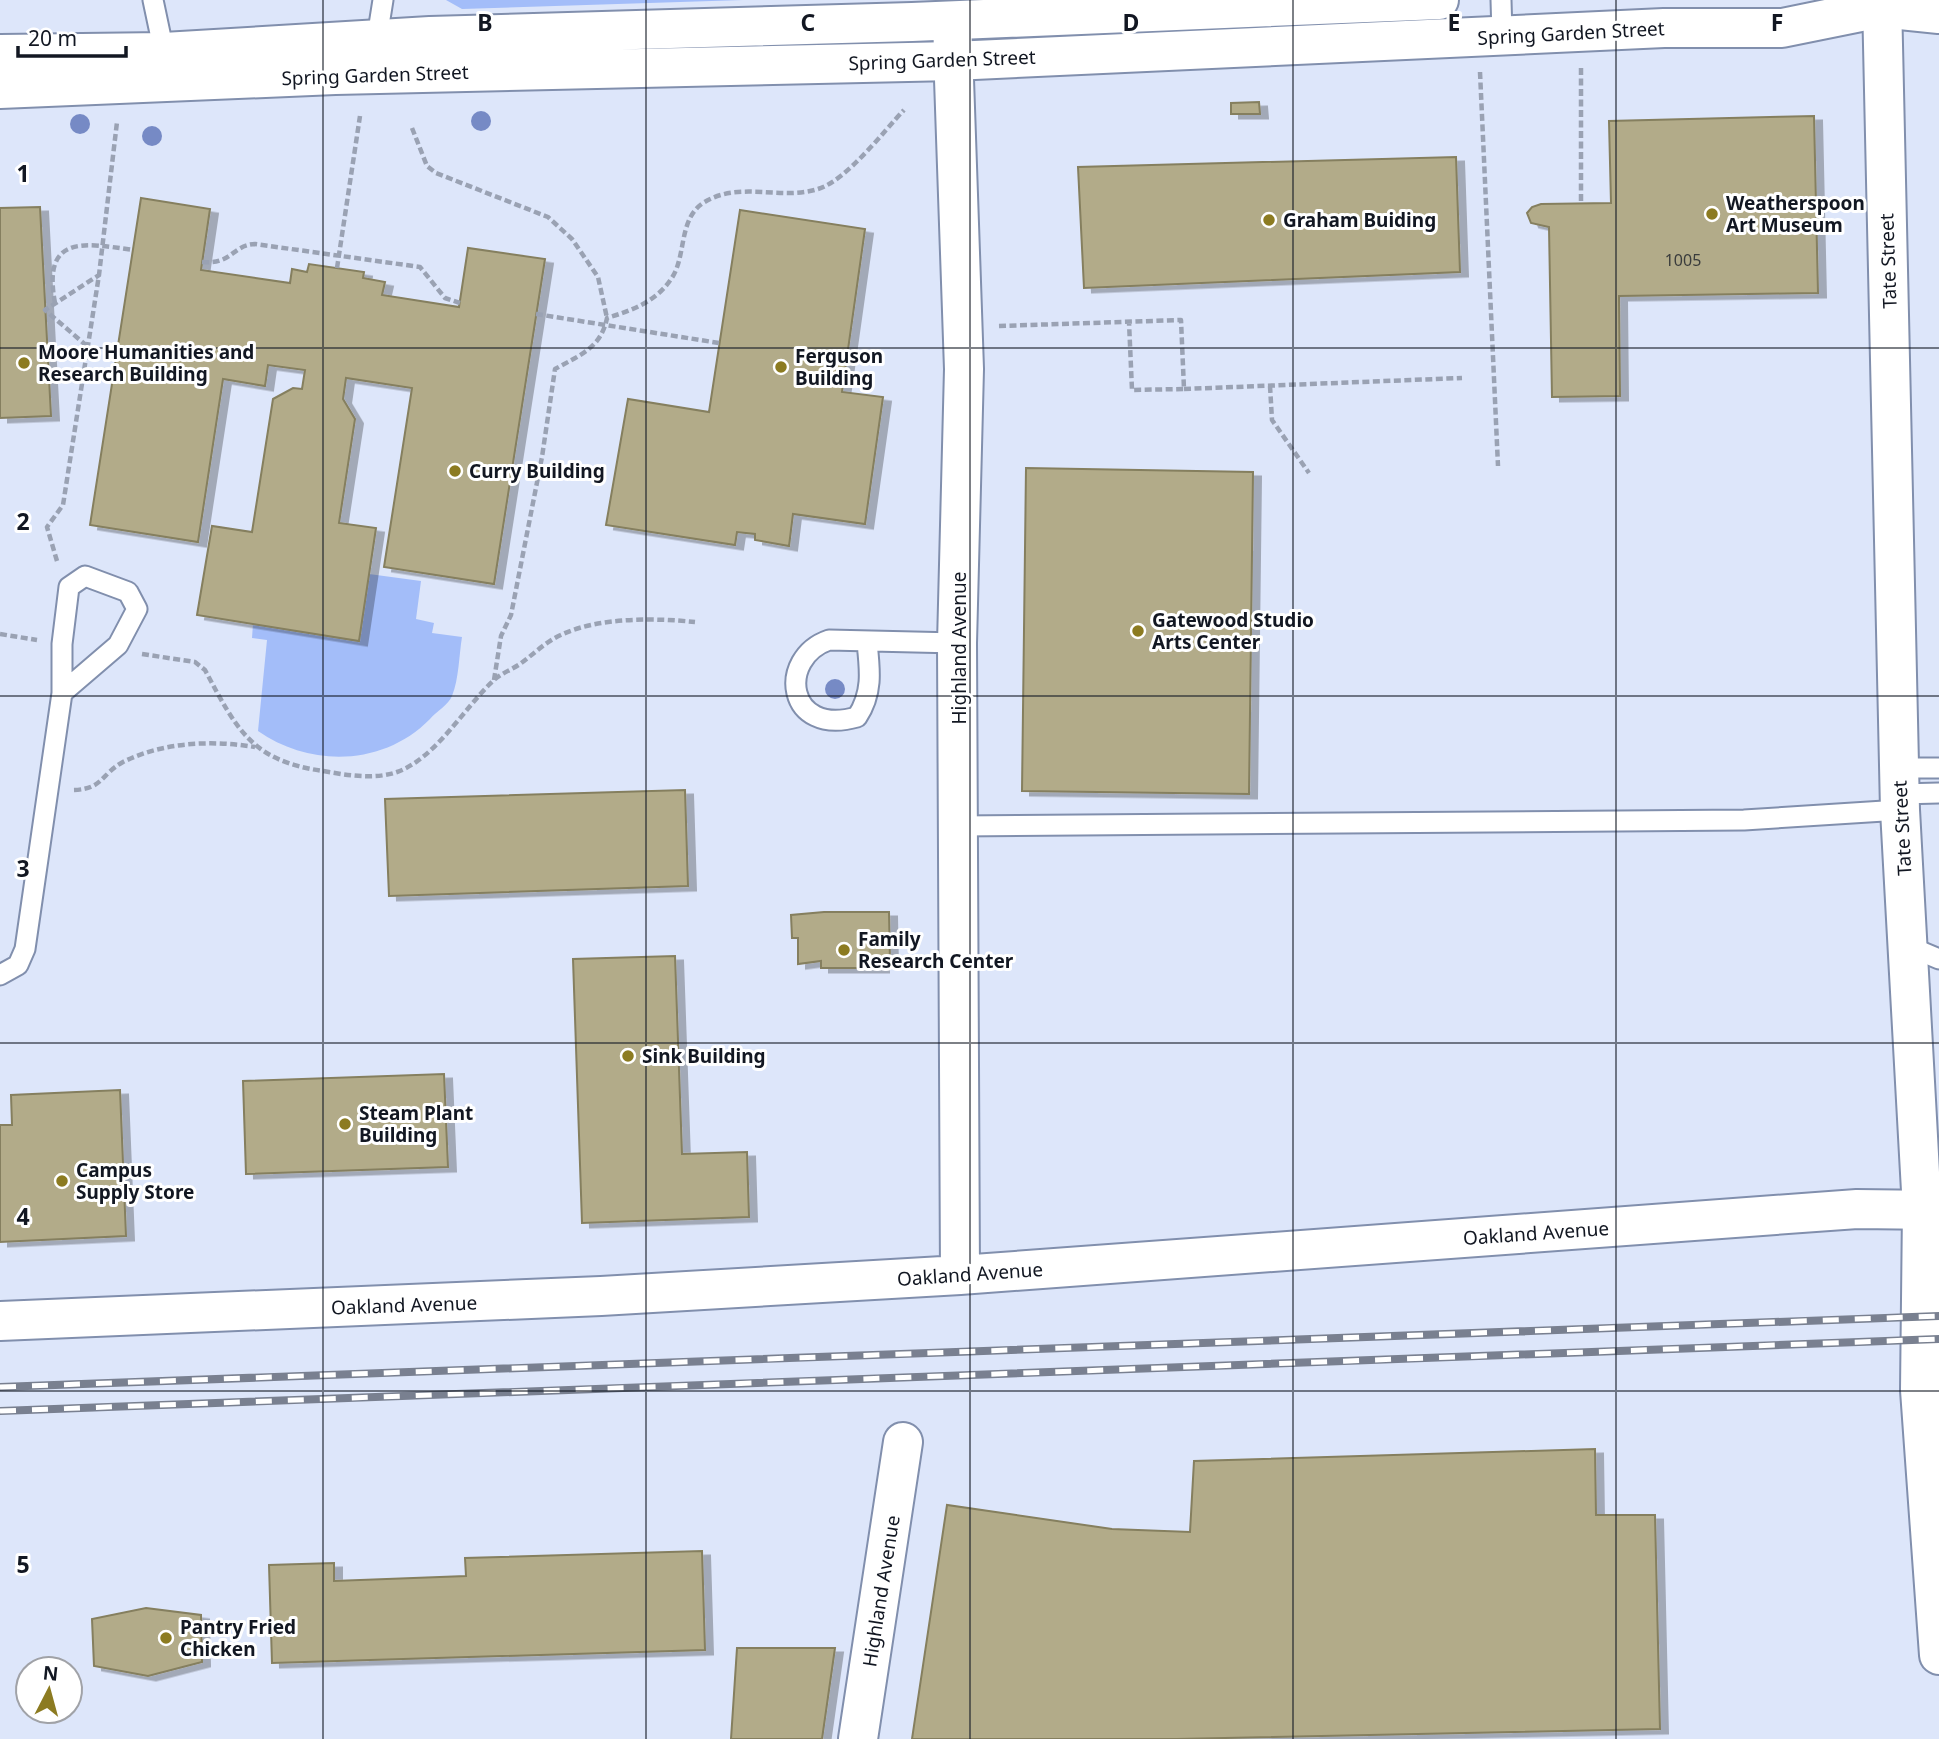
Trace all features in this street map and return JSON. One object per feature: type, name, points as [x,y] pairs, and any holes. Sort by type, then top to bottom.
[{"type":"street","name":"Spring Garden Street","points":[[0,89],[374,57],[952,20],[1439,0]]},
{"type":"street","name":"Spring Garden Street","points":[[0,54],[164,52],[374,57],[953,61],[1494,33],[1782,28],[1873,3],[1939,14]]},
{"type":"street","name":"Tate Street","points":[[1873,3],[1900,791],[1923,953],[1931,1210],[1920,1390],[1939,1655]]},
{"type":"street","name":"Highland Avenue","points":[[952,20],[964,369],[957,643],[961,1275]]},
{"type":"street","name":"Oakland Avenue","points":[[0,1321],[601,1296],[961,1275],[1857,1209],[1931,1210]]},
{"type":"street","name":"Highland Avenue","points":[[858,1739],[902,1442]]},
{"type":"lane","points":[[153,0],[164,52]]},
{"type":"lane","points":[[374,57],[383,0]]},
{"type":"lane","points":[[0,975],[18,965],[25,949],[62,693],[62,644],[68,587],[85,576],[128,592],[137,609],[118,645],[62,693]]},
{"type":"lane","points":[[867,643],[871,675],[867,702],[858,718],[821,722],[804,708],[794,687],[801,661],[815,644],[829,640],[867,643],[957,643]]},
{"type":"lane","points":[[1900,791],[1939,768]]},
{"type":"lane","points":[[958,826],[1744,820],[1900,791],[1939,793]]},
{"type":"path","points":[[1494,33],[1498,466]]},
{"type":"path","points":[[1581,61],[1581,203]]},
{"type":"path","points":[[607,318],[636,309],[651,300],[674,275],[689,220],[701,204],[724,194],[751,190],[790,192],[819,189],[844,172],[904,110]]},
{"type":"path","points":[[337,268],[360,116]]},
{"type":"path","points":[[68,587],[54,556],[47,527],[63,505],[99,275],[118,118]]},
{"type":"path","points":[[412,128],[427,166],[436,173],[548,217],[572,239],[598,276],[607,318],[604,335],[587,351],[555,369],[542,457],[511,615],[501,636],[494,680]]},
{"type":"path","points":[[55,303],[52,273],[61,256],[78,244],[133,250]]},
{"type":"path","points":[[202,262],[227,260],[247,244],[339,254],[420,267],[445,298],[460,303]]},
{"type":"path","points":[[88,347],[45,310],[99,275]]},
{"type":"path","points":[[536,314],[719,343]]},
{"type":"path","points":[[994,326],[1181,320],[1184,389]]},
{"type":"path","points":[[1129,321],[1132,390],[1462,378]]},
{"type":"path","points":[[1270,386],[1272,420],[1308,473]]},
{"type":"path","points":[[118,645],[147,655],[195,662],[205,670],[249,742],[256,748],[287,764],[369,776],[398,772],[449,732],[494,680],[541,646],[579,629],[649,621],[695,622]]},
{"type":"path","points":[[48,792],[92,789],[121,763],[163,749],[205,742],[256,748]]},
{"type":"shaded area","points":[[446,0],[743,0],[462,9]]},
{"type":"shaded area","points":[[369,574],[421,581],[416,619],[434,623],[432,633],[462,637],[456,682],[450,699],[412,735],[369,753],[324,756],[279,743],[258,731],[267,640],[252,638],[253,624],[359,641]]},
{"type":"building","points":[[1259,102],[1260,114],[1231,114],[1231,103]]},
{"type":"building","name":"Weatherspoon Art Museum","points":[[1814,116],[1818,293],[1619,296],[1620,396],[1552,397],[1549,227],[1531,223],[1527,213],[1532,207],[1541,204],[1611,203],[1609,121]]},
{"type":"building","name":"Graham Buiding","points":[[1456,157],[1460,272],[1084,288],[1078,167]]},
{"type":"building","name":"Curry Building","points":[[141,198],[210,209],[201,270],[290,283],[292,269],[307,272],[309,264],[364,272],[363,278],[385,282],[382,295],[459,307],[468,248],[545,259],[494,584],[384,567],[412,388],[346,378],[343,399],[355,419],[339,523],[376,528],[359,641],[197,615],[212,526],[252,532],[273,399],[293,388],[302,389],[305,370],[268,365],[265,386],[223,379],[198,542],[90,525]]},
{"type":"building","name":"Moore Humanities and Research Building","points":[[40,207],[51,416],[0,418],[0,208]]},
{"type":"building","name":"Ferguson Building","points":[[740,210],[865,229],[842,392],[883,397],[865,524],[793,514],[789,546],[755,540],[755,534],[737,532],[735,545],[606,525],[628,399],[709,412]]},
{"type":"building","name":"Gatewood Studio Arts Center","points":[[1026,468],[1253,472],[1249,794],[1022,791]]},
{"type":"building","points":[[685,790],[688,886],[389,896],[385,799]]},
{"type":"building","name":"Family Research Center","points":[[889,912],[890,963],[881,963],[881,968],[821,968],[821,961],[798,964],[798,938],[792,938],[791,915]]},
{"type":"building","name":"Sink Building","points":[[675,956],[682,1154],[747,1152],[749,1217],[582,1223],[573,959]]},
{"type":"building","name":"Steam Plant Building","points":[[444,1074],[448,1167],[246,1174],[243,1081]]},
{"type":"building","name":"Campus Supply Store","points":[[120,1090],[126,1236],[0,1242],[0,1125],[12,1125],[11,1095]]},
{"type":"building","points":[[1595,1449],[1596,1515],[1655,1515],[1660,1729],[1177,1739],[912,1739],[947,1505],[1112,1529],[1190,1532],[1194,1461]]},
{"type":"building","points":[[702,1551],[705,1650],[272,1663],[269,1565],[334,1563],[334,1581],[466,1576],[465,1558]]},
{"type":"building","points":[[146,1608],[201,1615],[202,1662],[148,1676],[94,1666],[92,1619]]},
{"type":"building","points":[[737,1648],[835,1648],[822,1739],[731,1739]]},
{"type":"railway","points":[[0,1387],[1939,1316]]},
{"type":"railway","points":[[0,1411],[1939,1339]]},
{"type":"place","name":"Weatherspoon Art Museum","points":[[1712,214]]},
{"type":"place","name":"Graham Buiding","points":[[1269,220]]},
{"type":"place","name":"Moore Humanities and Research Building","points":[[24,363]]},
{"type":"place","name":"Ferguson Building","points":[[781,367]]},
{"type":"place","name":"Curry Building","points":[[455,471]]},
{"type":"place","name":"Gatewood Studio Arts Center","points":[[1138,631]]},
{"type":"place","name":"Family Research Center","points":[[844,950]]},
{"type":"place","name":"Sink Building","points":[[628,1056]]},
{"type":"place","name":"Steam Plant Building","points":[[345,1124]]},
{"type":"place","name":"Campus Supply Store","points":[[62,1181]]},
{"type":"place","name":"Pantry Fried Chicken","points":[[166,1638]]}]
